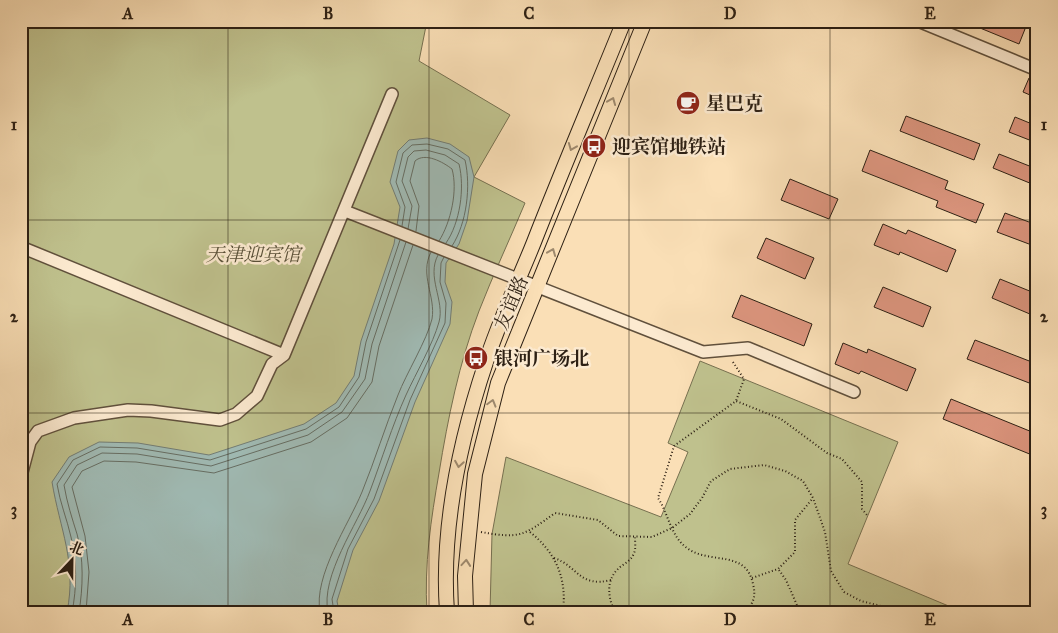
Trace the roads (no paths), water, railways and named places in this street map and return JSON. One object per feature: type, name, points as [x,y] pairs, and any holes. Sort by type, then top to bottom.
[{"type":"main road","name":"友谊路","points":[[447,612],[446,567],[460,459],[486,361],[624,21]]},
{"type":"main road","name":"友谊路","points":[[466,612],[465,576],[475,474],[498,383],[645,21]]},
{"type":"street","points":[[918,21],[1037,70]]},
{"type":"street","points":[[939,21],[1037,62]]},
{"type":"street","points":[[21,476],[30,442],[38,431],[45,428],[103,412],[128,410],[151,410],[220,420],[236,414],[257,396],[272,364],[284,355],[392,94]]},
{"type":"street","points":[[344,211],[392,228],[468,260],[538,285],[704,352],[748,348],[854,392]]},
{"type":"street","points":[[21,247],[284,355]]},
{"type":"water","points":[[427,138],[450,144],[469,157],[474,177],[467,221],[459,244],[446,263],[445,282],[452,302],[450,324],[415,402],[379,501],[353,550],[337,601],[339,612],[67,612],[70,594],[69,562],[52,482],[69,457],[99,442],[138,443],[209,455],[304,424],[336,403],[354,376],[361,341],[394,244],[400,207],[390,182],[398,151],[409,140]]},
{"type":"place","name":"星巴克","points":[[688,103]]},
{"type":"place","name":"迎宾馆地铁站","points":[[594,146]]},
{"type":"place","name":"银河广场北","points":[[476,358]]},
{"type":"park label","name":"天津迎宾馆","points":[[253,254]]}]
